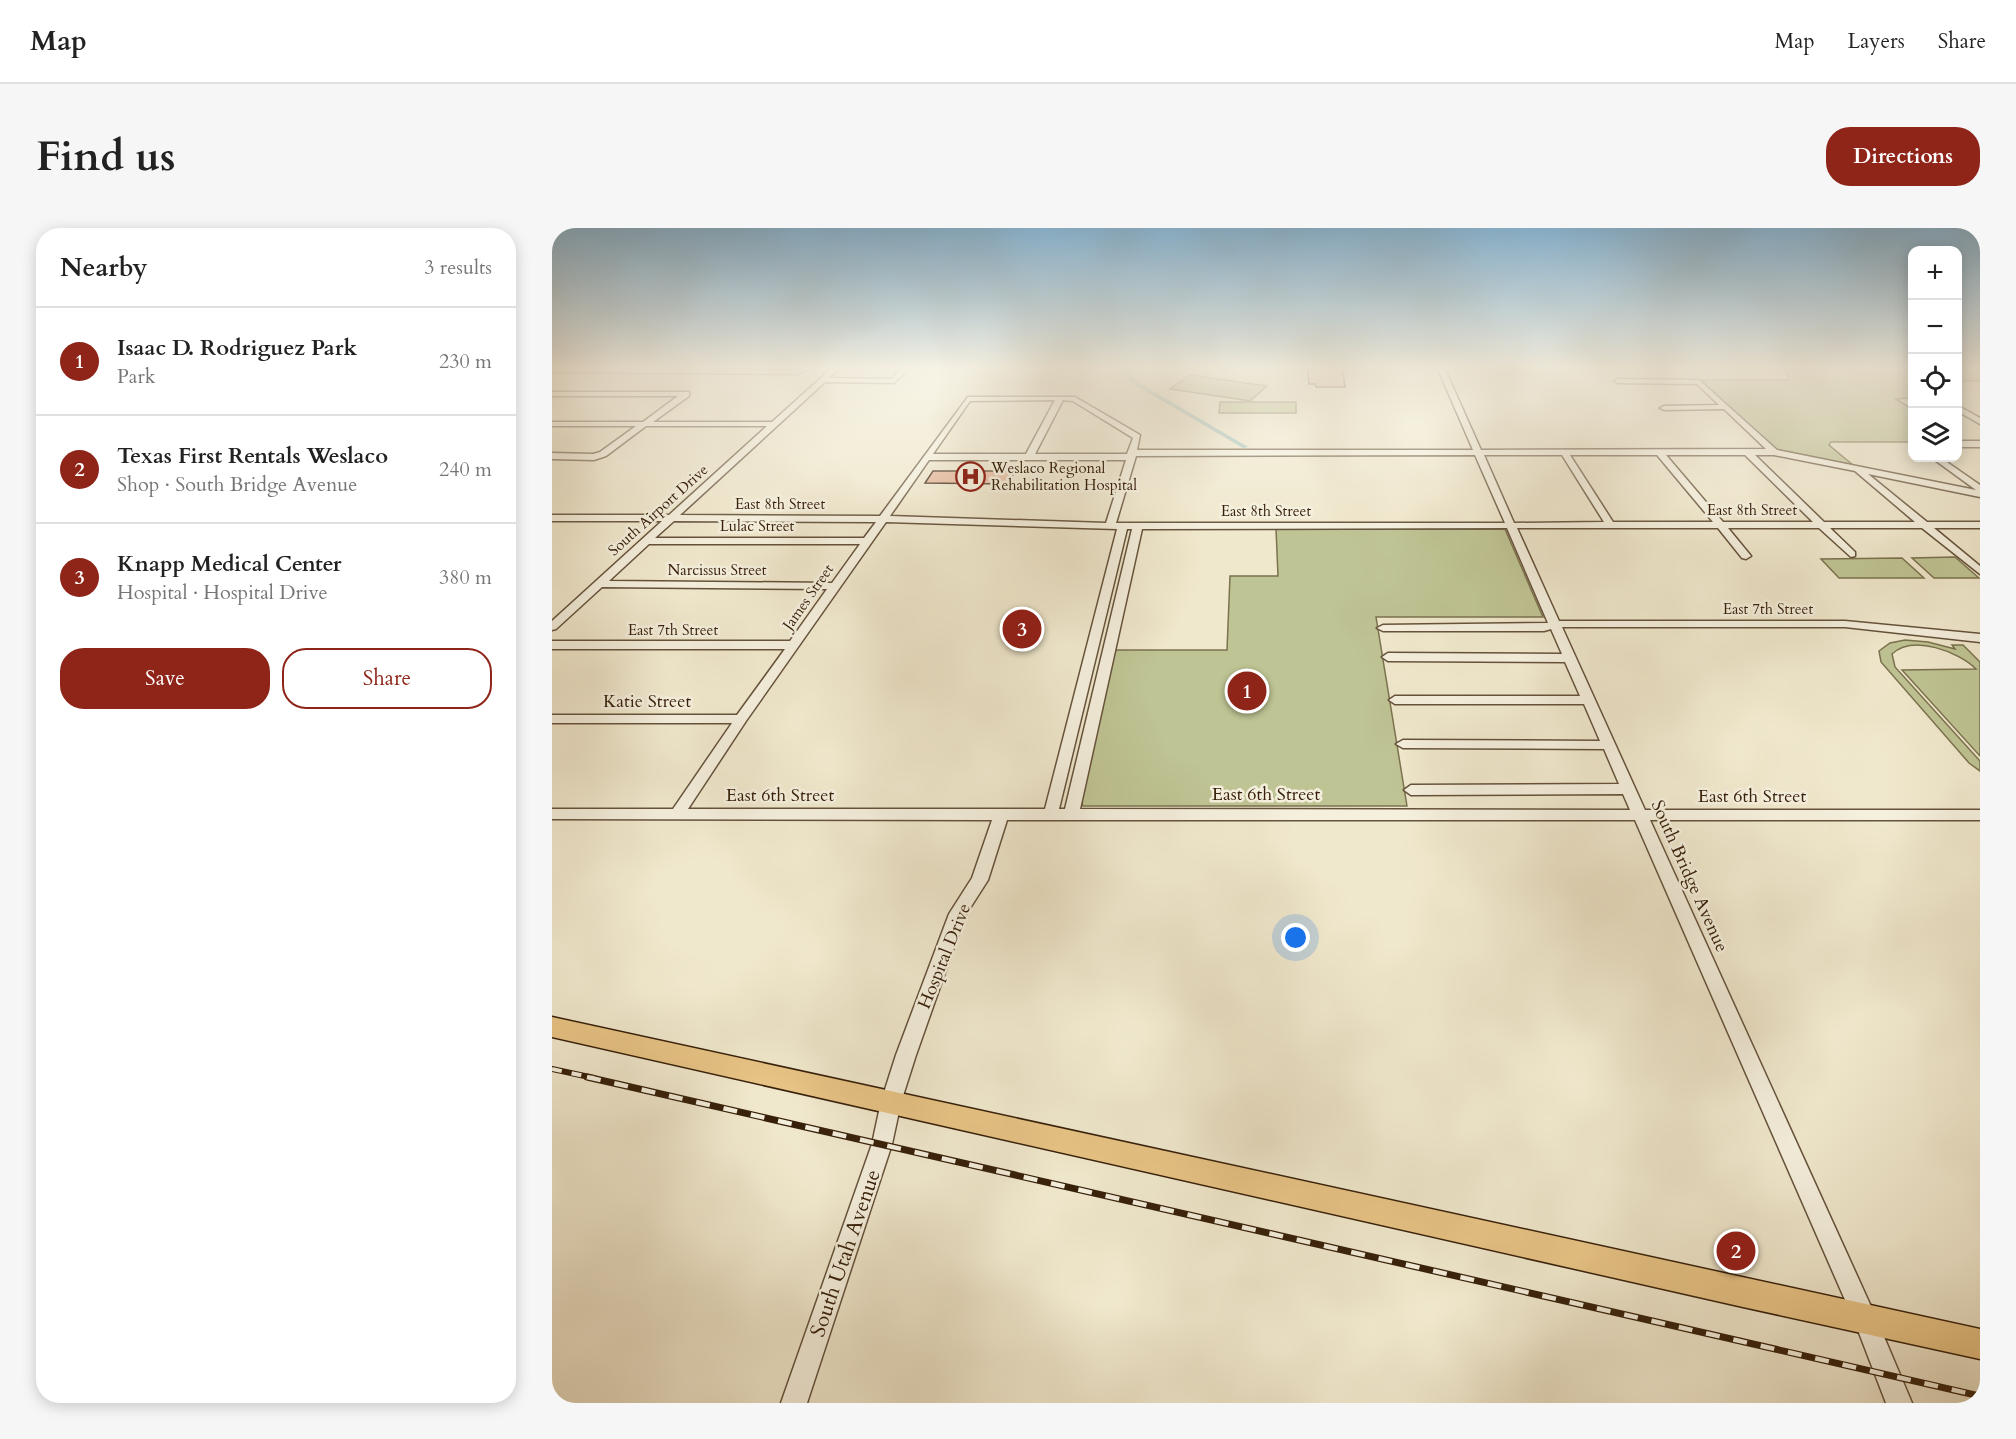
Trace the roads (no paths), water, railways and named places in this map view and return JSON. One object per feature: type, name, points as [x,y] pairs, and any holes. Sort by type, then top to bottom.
[{"type":"main road","points":[[552,1027],[1866,1321],[1980,1344]]},
{"type":"street","points":[[552,456],[603,454],[647,422]]},
{"type":"street","name":"South Airport Drive","points":[[552,627],[777,422]]},
{"type":"street","name":"James Street","points":[[677,814],[741,719],[952,422]]},
{"type":"street","points":[[1029,457],[1047,422]]},
{"type":"street","points":[[1051,813],[1137,437],[1112,422]]},
{"type":"street","name":"South Bridge Avenue","points":[[1465,422],[1866,1321],[1899,1403]]},
{"type":"street","points":[[1741,422],[1774,452]]},
{"type":"street","points":[[552,424],[775,424]]},
{"type":"street","points":[[1962,444],[1980,444]]},
{"type":"street","points":[[1563,452],[1610,525]]},
{"type":"street","points":[[927,457],[1774,452],[1980,491]]},
{"type":"street","points":[[1660,453],[1746,556]]},
{"type":"street","points":[[1748,453],[1851,554]]},
{"type":"street","points":[[1941,462],[1980,491]]},
{"type":"street","points":[[1857,469],[1980,571]]},
{"type":"street","name":"East 8th Street","points":[[552,518],[883,519],[1117,526],[1980,525]]},
{"type":"street","points":[[1072,813],[1138,526]]},
{"type":"street","name":"Lulac Street","points":[[646,541],[868,541]]},
{"type":"street","name":"Narcissus Street","points":[[599,584],[835,586]]},
{"type":"street","name":"East 7th Street","points":[[1382,623],[1544,628],[1556,624],[1845,624],[1980,638]]},
{"type":"street","name":"East 7th Street","points":[[552,645],[794,645]]},
{"type":"street","points":[[1388,657],[1570,658]]},
{"type":"street","points":[[1395,700],[1589,700]]},
{"type":"street","name":"Katie Street","points":[[552,719],[741,719]]},
{"type":"street","points":[[1403,744],[1610,745]]},
{"type":"street","points":[[1412,789],[1630,789]]},
{"type":"street","name":"East 6th Street","points":[[552,814],[1980,815]]},
{"type":"street","name":"Hospital Drive","points":[[891,1102],[957,914],[980,880],[1001,814]]},
{"type":"street","name":"South Utah Avenue","points":[[795,1403],[882,1144],[891,1102]]},
{"type":"waterway","points":[[1202,422],[1245,447]]},
{"type":"railway","points":[[552,1069],[594,1078]]},
{"type":"railway","points":[[587,1077],[1980,1396]]},
{"type":"place","name":"Weslaco Regional Rehabilitation Hospital","points":[[970,477]]},
{"type":"place","name":"Knapp Medical Center","points":[[1022,629]]},
{"type":"place","name":"Isaac D. Rodriguez Park","points":[[1247,691]]},
{"type":"place","name":"Texas First Rentals Weslaco","points":[[1736,1251]]}]
